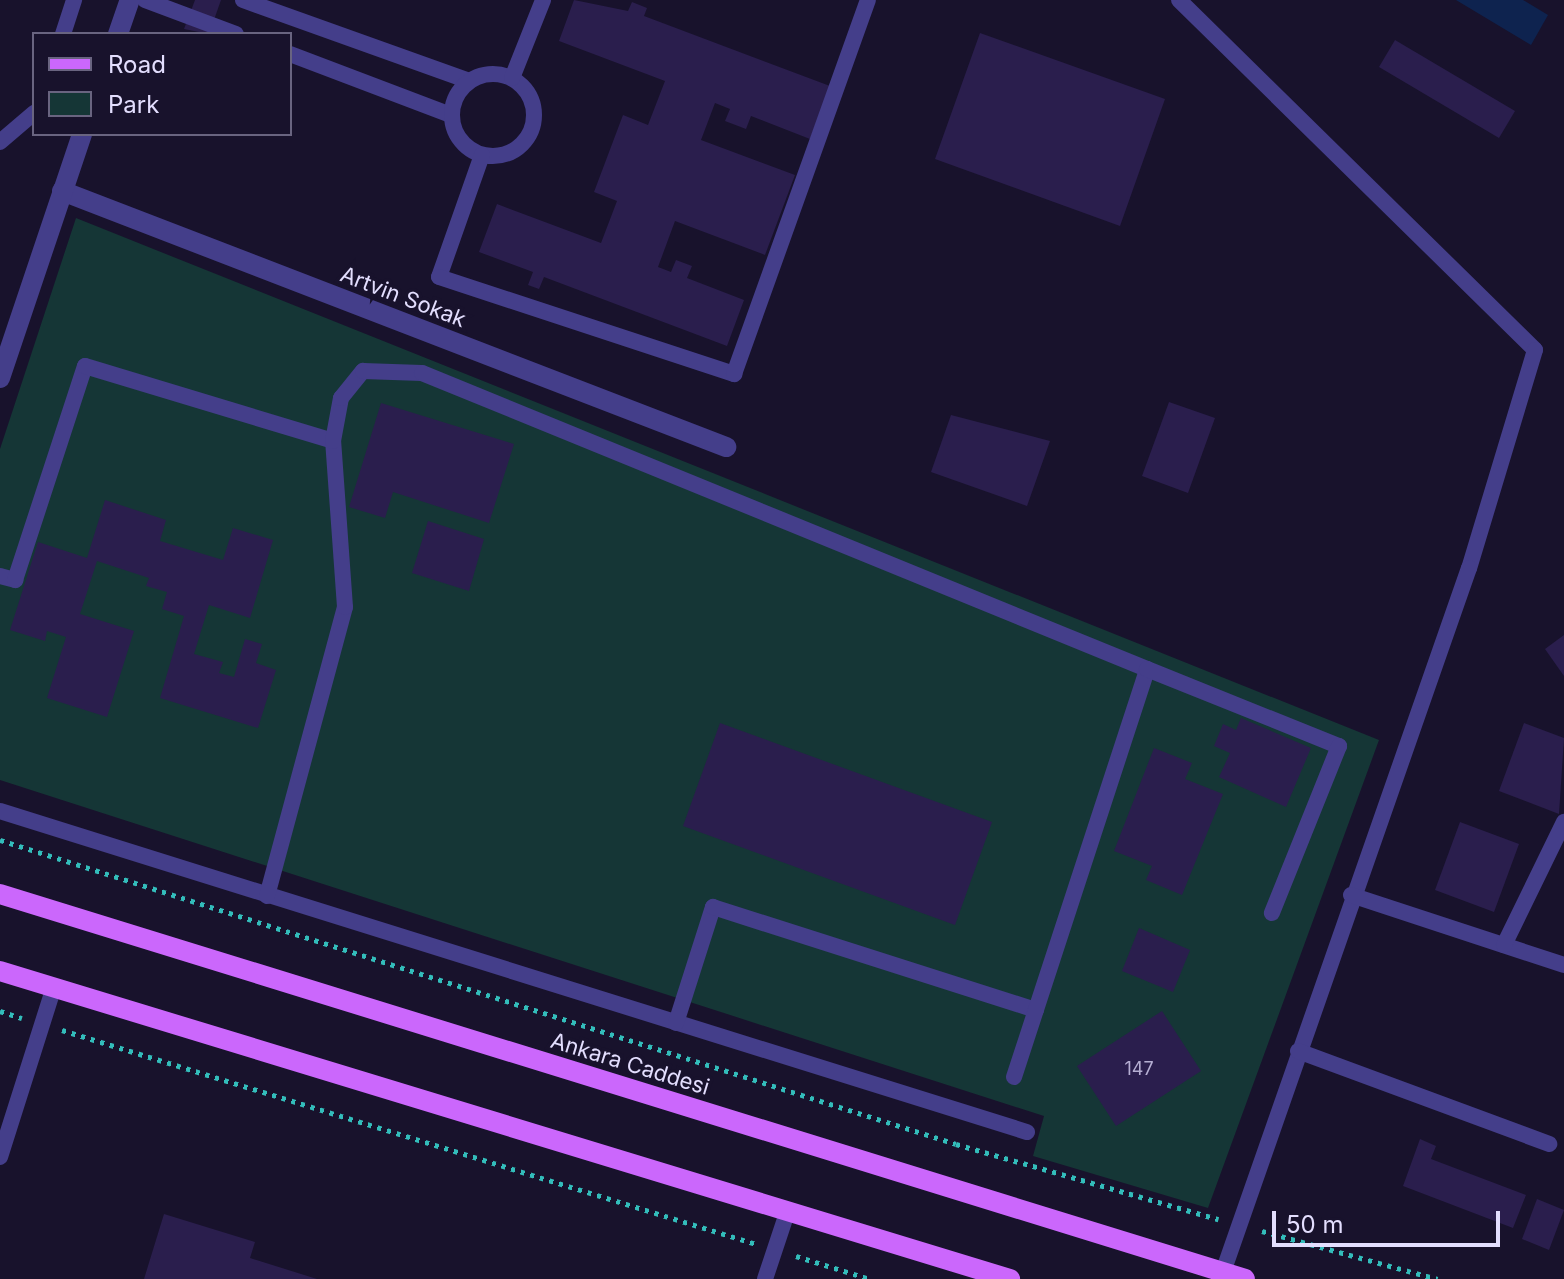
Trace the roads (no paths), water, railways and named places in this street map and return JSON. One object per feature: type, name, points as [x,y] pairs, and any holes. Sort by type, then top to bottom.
[{"type":"main road","name":"Ankara Caddesi","points":[[0,894],[1245,1279]]},
{"type":"main road","points":[[0,971],[1010,1279]]},
{"type":"street","points":[[119,32],[130,0]]},
{"type":"street","points":[[0,378],[81,136]]},
{"type":"street","name":"Artvin Sokak","points":[[62,191],[726,447]]},
{"type":"lane","points":[[64,32],[74,0]]},
{"type":"lane","points":[[145,0],[231,32]]},
{"type":"lane","points":[[243,0],[469,81],[490,74],[512,78],[534,111],[528,136],[508,154],[482,155],[460,140],[451,115],[469,81]]},
{"type":"lane","points":[[512,78],[543,0]]},
{"type":"lane","points":[[482,155],[439,277],[734,374],[868,0]]},
{"type":"lane","points":[[1179,0],[1535,350],[1469,568],[1351,895],[1223,1272]]},
{"type":"lane","points":[[292,55],[451,115]]},
{"type":"lane","points":[[0,142],[32,115]]},
{"type":"lane","points":[[0,576],[15,580],[85,366],[333,441]]},
{"type":"lane","points":[[267,896],[345,607],[333,441],[350,381],[382,368],[422,373],[1339,746],[1272,913]]},
{"type":"lane","points":[[1014,1077],[1147,669]]},
{"type":"lane","points":[[0,811],[1027,1132]]},
{"type":"lane","points":[[1504,945],[1564,822]]},
{"type":"lane","points":[[1351,895],[1564,965]]},
{"type":"lane","points":[[676,1023],[713,907],[1036,1010]]},
{"type":"lane","points":[[0,1157],[54,987]]},
{"type":"lane","points":[[1298,1051],[1549,1144]]},
{"type":"lane","points":[[765,1279],[788,1210]]},
{"type":"water","points":[[1456,0],[1523,0],[1548,15],[1531,45]]}]
